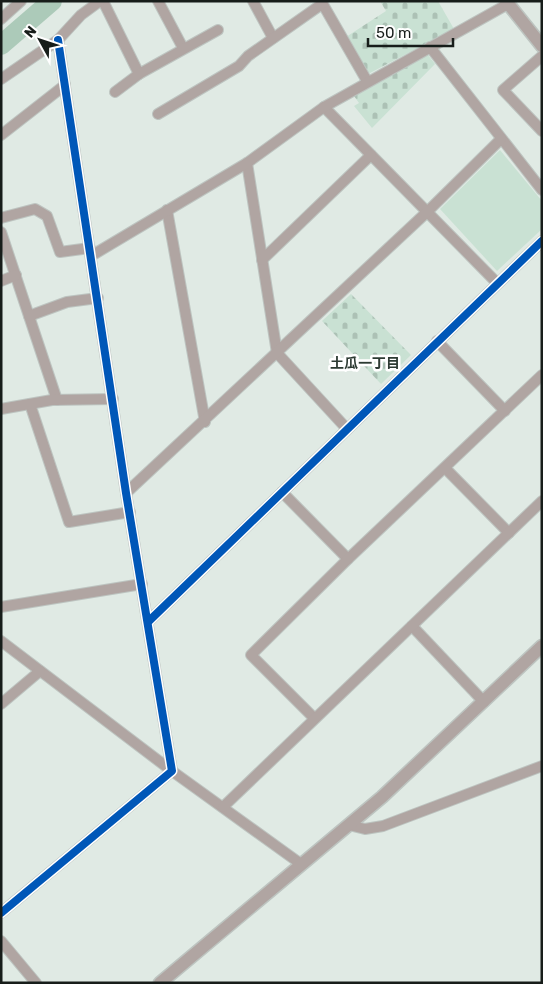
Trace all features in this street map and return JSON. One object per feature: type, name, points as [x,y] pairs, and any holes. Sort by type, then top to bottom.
[{"type":"street","points":[[1,18],[20,1]]},
{"type":"street","points":[[1,79],[58,40],[81,15],[101,1],[139,74]]},
{"type":"street","points":[[158,1],[183,48]]},
{"type":"street","points":[[254,1],[273,38]]},
{"type":"street","points":[[158,114],[239,66],[248,56],[322,2],[367,81]]},
{"type":"street","points":[[1,218],[35,209],[48,216],[60,252],[91,252],[167,210],[247,162],[324,107],[367,81],[507,2],[542,46]]},
{"type":"street","points":[[115,92],[139,74],[218,30]]},
{"type":"street","points":[[58,40],[126,493],[149,621],[172,771]]},
{"type":"street","points":[[430,47],[542,190]]},
{"type":"street","points":[[542,56],[503,90],[542,131]]},
{"type":"street","points":[[1,135],[65,85]]},
{"type":"street","points":[[324,107],[497,283]]},
{"type":"street","points":[[126,493],[205,422],[428,212],[501,139]]},
{"type":"street","points":[[262,260],[371,155]]},
{"type":"street","points":[[247,162],[277,353],[347,429]]},
{"type":"street","points":[[167,210],[205,422]]},
{"type":"street","points":[[1,232],[57,400]]},
{"type":"street","points":[[149,621],[497,283],[542,242]]},
{"type":"street","points":[[1,281],[16,275]]},
{"type":"street","points":[[29,316],[67,302],[98,298]]},
{"type":"street","points":[[437,341],[505,411]]},
{"type":"street","points":[[314,718],[251,655],[348,559],[542,375]]},
{"type":"street","points":[[1,409],[57,400],[113,399]]},
{"type":"street","points":[[30,404],[69,522],[130,512]]},
{"type":"street","points":[[445,468],[509,533]]},
{"type":"street","points":[[282,492],[348,559]]},
{"type":"street","points":[[223,807],[542,501]]},
{"type":"street","points":[[1,607],[142,584]]},
{"type":"street","points":[[412,626],[484,702]]},
{"type":"street","points":[[1,641],[172,771],[301,864]]},
{"type":"street","points":[[160,983],[349,825],[484,702],[542,646]]},
{"type":"street","points":[[1,704],[40,671]]},
{"type":"street","points":[[349,825],[365,829],[383,826],[542,766]]},
{"type":"street","points":[[1,913],[172,771]]},
{"type":"street","points":[[1,941],[36,983]]},
{"type":"green space","points":[[380,1],[438,1],[454,29],[370,73],[365,71],[346,37],[386,11]]},
{"type":"green space","points":[[423,54],[428,55],[435,64],[372,128],[354,106],[359,103],[354,96]]},
{"type":"green space","points":[[500,150],[542,201],[542,229],[497,271],[440,209]]},
{"type":"green space","points":[[351,294],[411,355],[381,384],[322,321]]},
{"type":"waterway","points":[[1,45],[52,1]]},
{"type":"cycle path","points":[[1,913],[172,771],[126,493],[58,40]]},
{"type":"cycle path","points":[[149,621],[542,241]]},
{"type":"district","name":"土瓜一丁目","points":[[365,363]]}]
